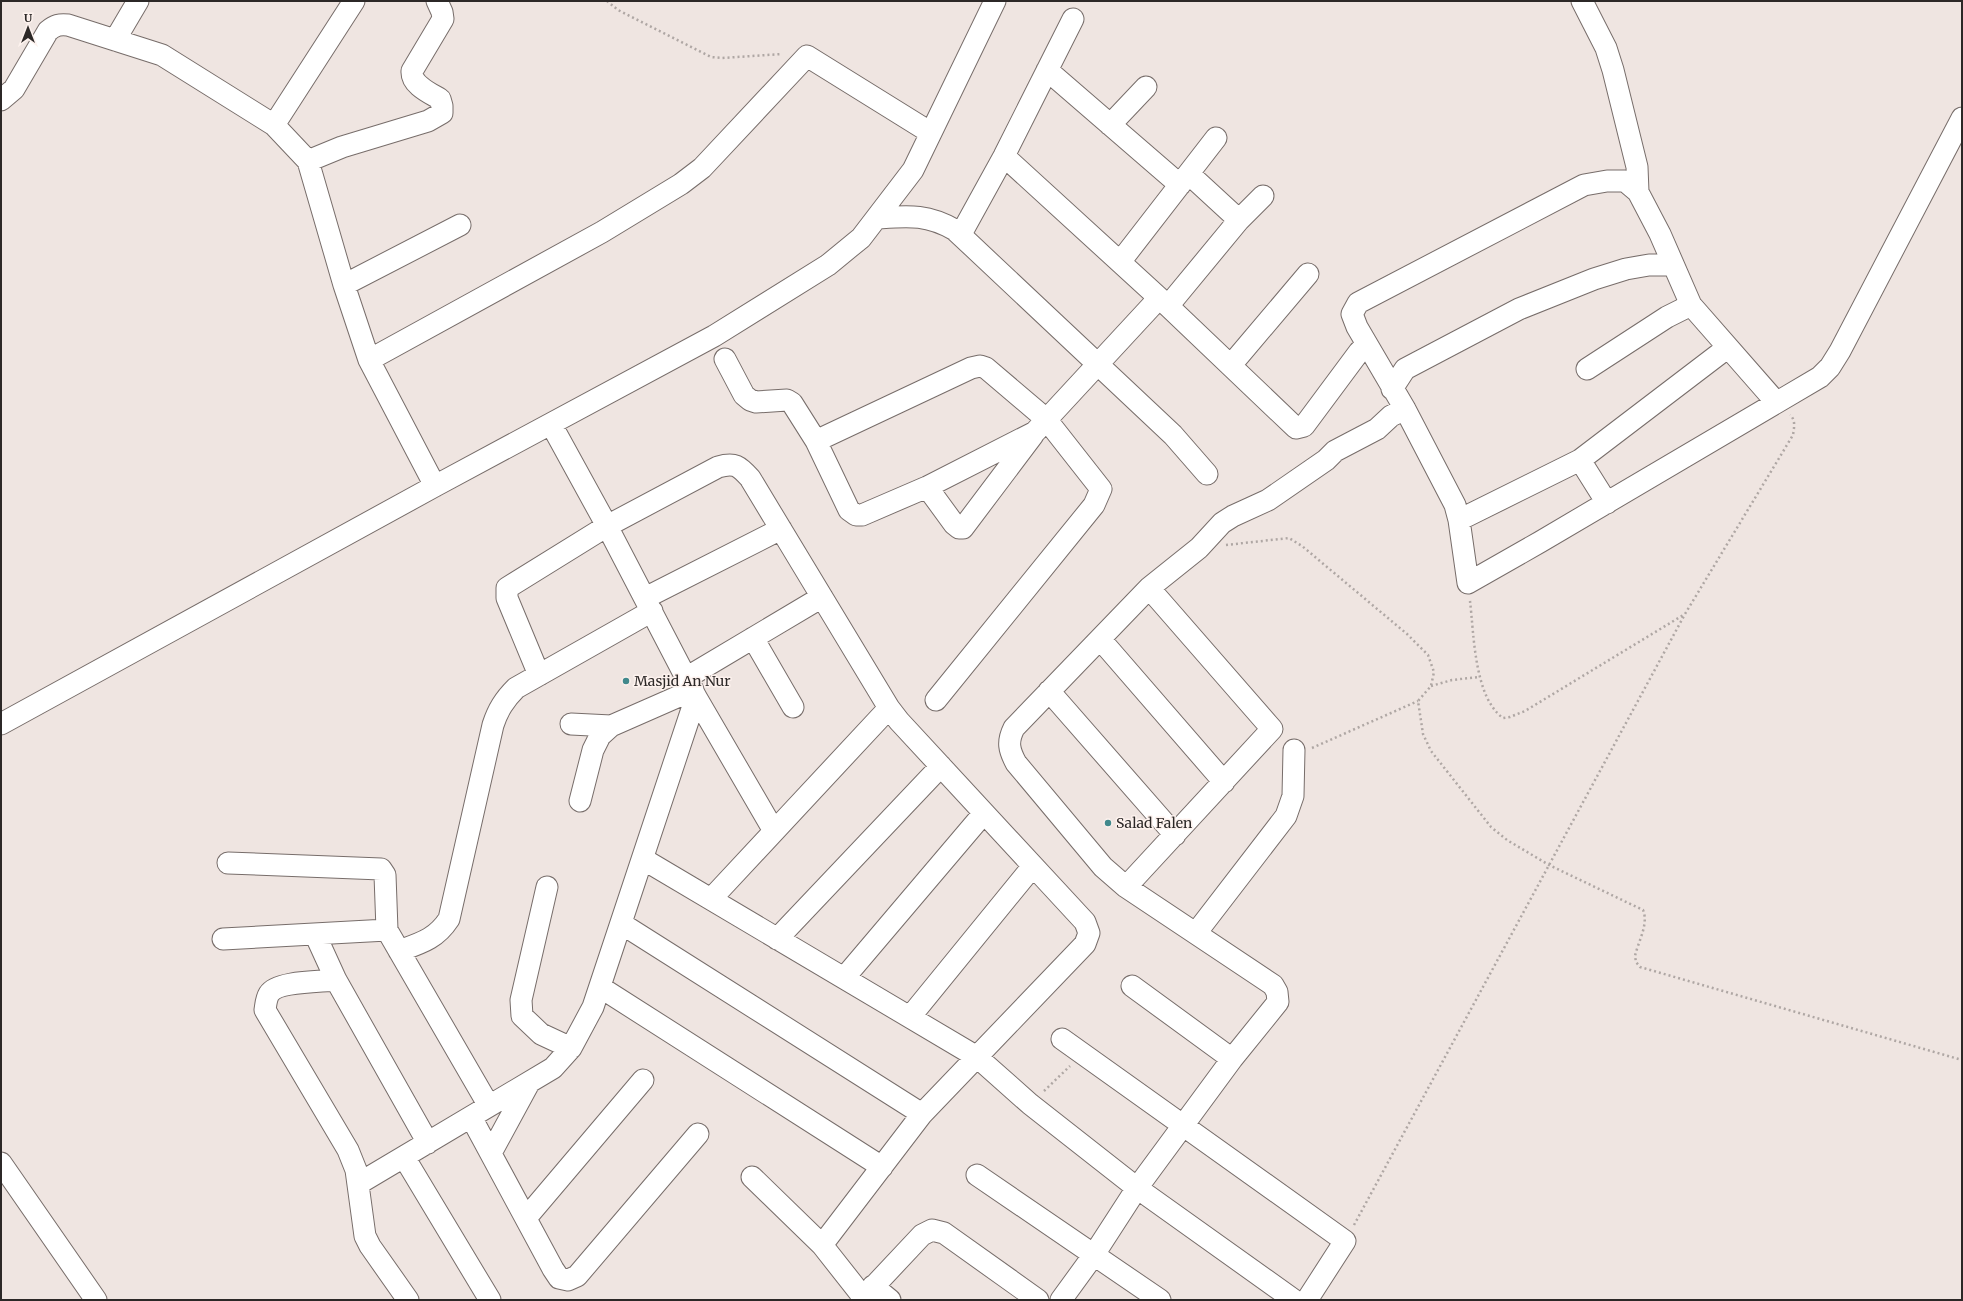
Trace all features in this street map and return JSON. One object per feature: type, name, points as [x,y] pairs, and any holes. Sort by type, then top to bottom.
[{"type":"street","points":[[115,40],[138,1]]},
{"type":"street","points":[[274,124],[354,1]]},
{"type":"street","points":[[308,161],[342,147],[428,121],[442,112],[440,99],[416,83],[412,76],[412,71],[444,19],[437,1]]},
{"type":"street","points":[[1,724],[435,486],[714,336],[828,265],[861,238],[878,218],[913,170],[995,1]]},
{"type":"street","points":[[1582,1],[1606,48],[1613,70],[1637,167],[1638,192]]},
{"type":"street","points":[[961,234],[1004,156],[1073,19]]},
{"type":"street","points":[[1,100],[14,89],[48,31],[53,26],[60,24],[68,25],[162,55],[274,124],[308,161],[344,285],[369,360],[435,486]]},
{"type":"street","points":[[369,360],[602,232],[681,184],[702,168],[807,56],[931,134]]},
{"type":"street","points":[[1047,70],[1110,124],[1239,220]]},
{"type":"street","points":[[1110,124],[1146,87]]},
{"type":"street","points":[[1776,402],[1727,348],[1691,305],[1672,265],[1660,234],[1638,192],[1625,181],[1607,181],[1584,185],[1358,303],[1352,314],[1357,327],[1406,410],[1455,505],[1459,520],[1468,583],[1820,377],[1830,367],[1962,118]]},
{"type":"street","points":[[1120,262],[1216,138]]},
{"type":"street","points":[[1004,156],[1231,365],[1292,425],[1300,428],[1304,426],[1359,352]]},
{"type":"street","points":[[926,487],[954,524],[959,528],[963,528],[1040,426],[1096,365],[1163,302],[1263,196]]},
{"type":"street","points":[[878,218],[908,216],[925,218],[939,221],[961,234],[1096,365],[1173,435],[1207,474]]},
{"type":"street","points":[[344,285],[460,226]]},
{"type":"street","points":[[1392,388],[1405,369],[1519,309],[1594,279],[1626,269],[1650,265],[1672,265]]},
{"type":"street","points":[[1231,365],[1308,274]]},
{"type":"street","points":[[1587,369],[1667,318],[1691,305]]},
{"type":"street","points":[[1459,520],[1580,460],[1727,348]]},
{"type":"street","points":[[726,359],[744,395],[750,400],[756,402],[780,400],[792,403],[816,441],[849,510],[856,515],[862,515],[926,487],[1040,426]]},
{"type":"street","points":[[816,441],[971,368],[980,366],[986,368],[1101,489],[1099,497],[1094,505],[936,700]]},
{"type":"street","points":[[1060,1300],[1093,1256],[1137,1188],[1232,1059],[1278,1002],[1278,992],[1272,985],[1126,888],[1103,867],[1016,763],[1010,750],[1009,739],[1014,728],[1149,588],[1199,548],[1222,523],[1233,516],[1268,500],[1326,460],[1335,451],[1377,429],[1391,416],[1406,410]]},
{"type":"street","points":[[551,424],[607,526],[692,688],[774,831]]},
{"type":"street","points":[[1580,460],[1606,503]]},
{"type":"street","points":[[539,675],[506,590],[516,582],[607,526],[718,467],[729,464],[741,468],[750,478],[888,708],[1085,922],[1089,933],[1085,944],[922,1114],[822,1245]]},
{"type":"street","points":[[399,951],[426,941],[441,931],[450,919],[493,725],[499,708],[505,699],[516,688],[539,675],[648,605],[781,529]]},
{"type":"street","points":[[1126,888],[1272,729],[1149,588]]},
{"type":"street","points":[[580,801],[593,750],[600,736],[611,726],[692,688],[753,638],[822,597]]},
{"type":"street","points":[[753,638],[793,707]]},
{"type":"street","points":[[1100,639],[1224,782]]},
{"type":"street","points":[[358,1184],[553,1068],[571,1048],[593,1008],[622,924],[643,859],[692,688]]},
{"type":"street","points":[[1049,692],[1175,835]]},
{"type":"street","points":[[711,899],[888,708]]},
{"type":"street","points":[[571,724],[611,726]]},
{"type":"street","points":[[1196,934],[1286,816],[1293,796],[1294,750]]},
{"type":"street","points":[[777,939],[941,766]]},
{"type":"street","points":[[844,978],[984,813]]},
{"type":"street","points":[[643,859],[977,1057],[1030,1104],[1137,1188],[1294,1300]]},
{"type":"street","points":[[228,863],[381,869],[385,876],[387,930],[489,1106]]},
{"type":"street","points":[[910,1017],[1034,866]]},
{"type":"street","points":[[547,887],[521,1000],[522,1016],[541,1034],[571,1048]]},
{"type":"street","points":[[622,924],[922,1114]]},
{"type":"street","points":[[223,939],[387,930]]},
{"type":"street","points":[[315,934],[336,980],[428,1143]]},
{"type":"street","points":[[336,980],[278,987],[269,993],[265,1010],[348,1150],[356,1170],[365,1236],[370,1246],[408,1300]]},
{"type":"street","points":[[1132,986],[1232,1059]]},
{"type":"street","points":[[600,987],[882,1167]]},
{"type":"street","points":[[1062,1038],[1184,1124],[1345,1241],[1307,1300]]},
{"type":"street","points":[[526,1218],[643,1080]]},
{"type":"street","points":[[491,1153],[529,1083]]},
{"type":"street","points":[[471,1117],[553,1268],[559,1278],[568,1280],[577,1276],[698,1134]]},
{"type":"street","points":[[404,1157],[490,1300]]},
{"type":"street","points":[[1,1163],[96,1300]]},
{"type":"street","points":[[977,1175],[1093,1256],[1160,1300]]},
{"type":"street","points":[[752,1177],[822,1245],[866,1295],[890,1300]]},
{"type":"street","points":[[866,1295],[922,1234],[932,1230],[944,1233],[1038,1300]]},
{"type":"path","points":[[607,1],[618,10],[711,57],[722,58],[790,54],[807,56]]},
{"type":"path","points":[[1345,1241],[1685,614],[1793,435],[1794,426],[1792,417],[1776,402]]},
{"type":"path","points":[[1199,548],[1290,538],[1302,546],[1407,634],[1428,655],[1434,672],[1431,686],[1418,701],[1321,745],[1310,749],[1294,750]]},
{"type":"path","points":[[1468,583],[1479,677],[1496,712],[1503,718],[1510,717],[1525,710],[1685,614]]},
{"type":"path","points":[[1431,686],[1452,680],[1479,677]]},
{"type":"path","points":[[1418,701],[1423,734],[1431,750],[1491,827],[1507,840],[1549,865],[1643,910],[1645,922],[1635,956],[1640,967],[1962,1060]]},
{"type":"path","points":[[1030,1104],[1084,1054]]},
{"type":"place","name":"Masjid An Nur","points":[[626,681]]},
{"type":"place","name":"Salad Falen","points":[[1108,823]]}]
